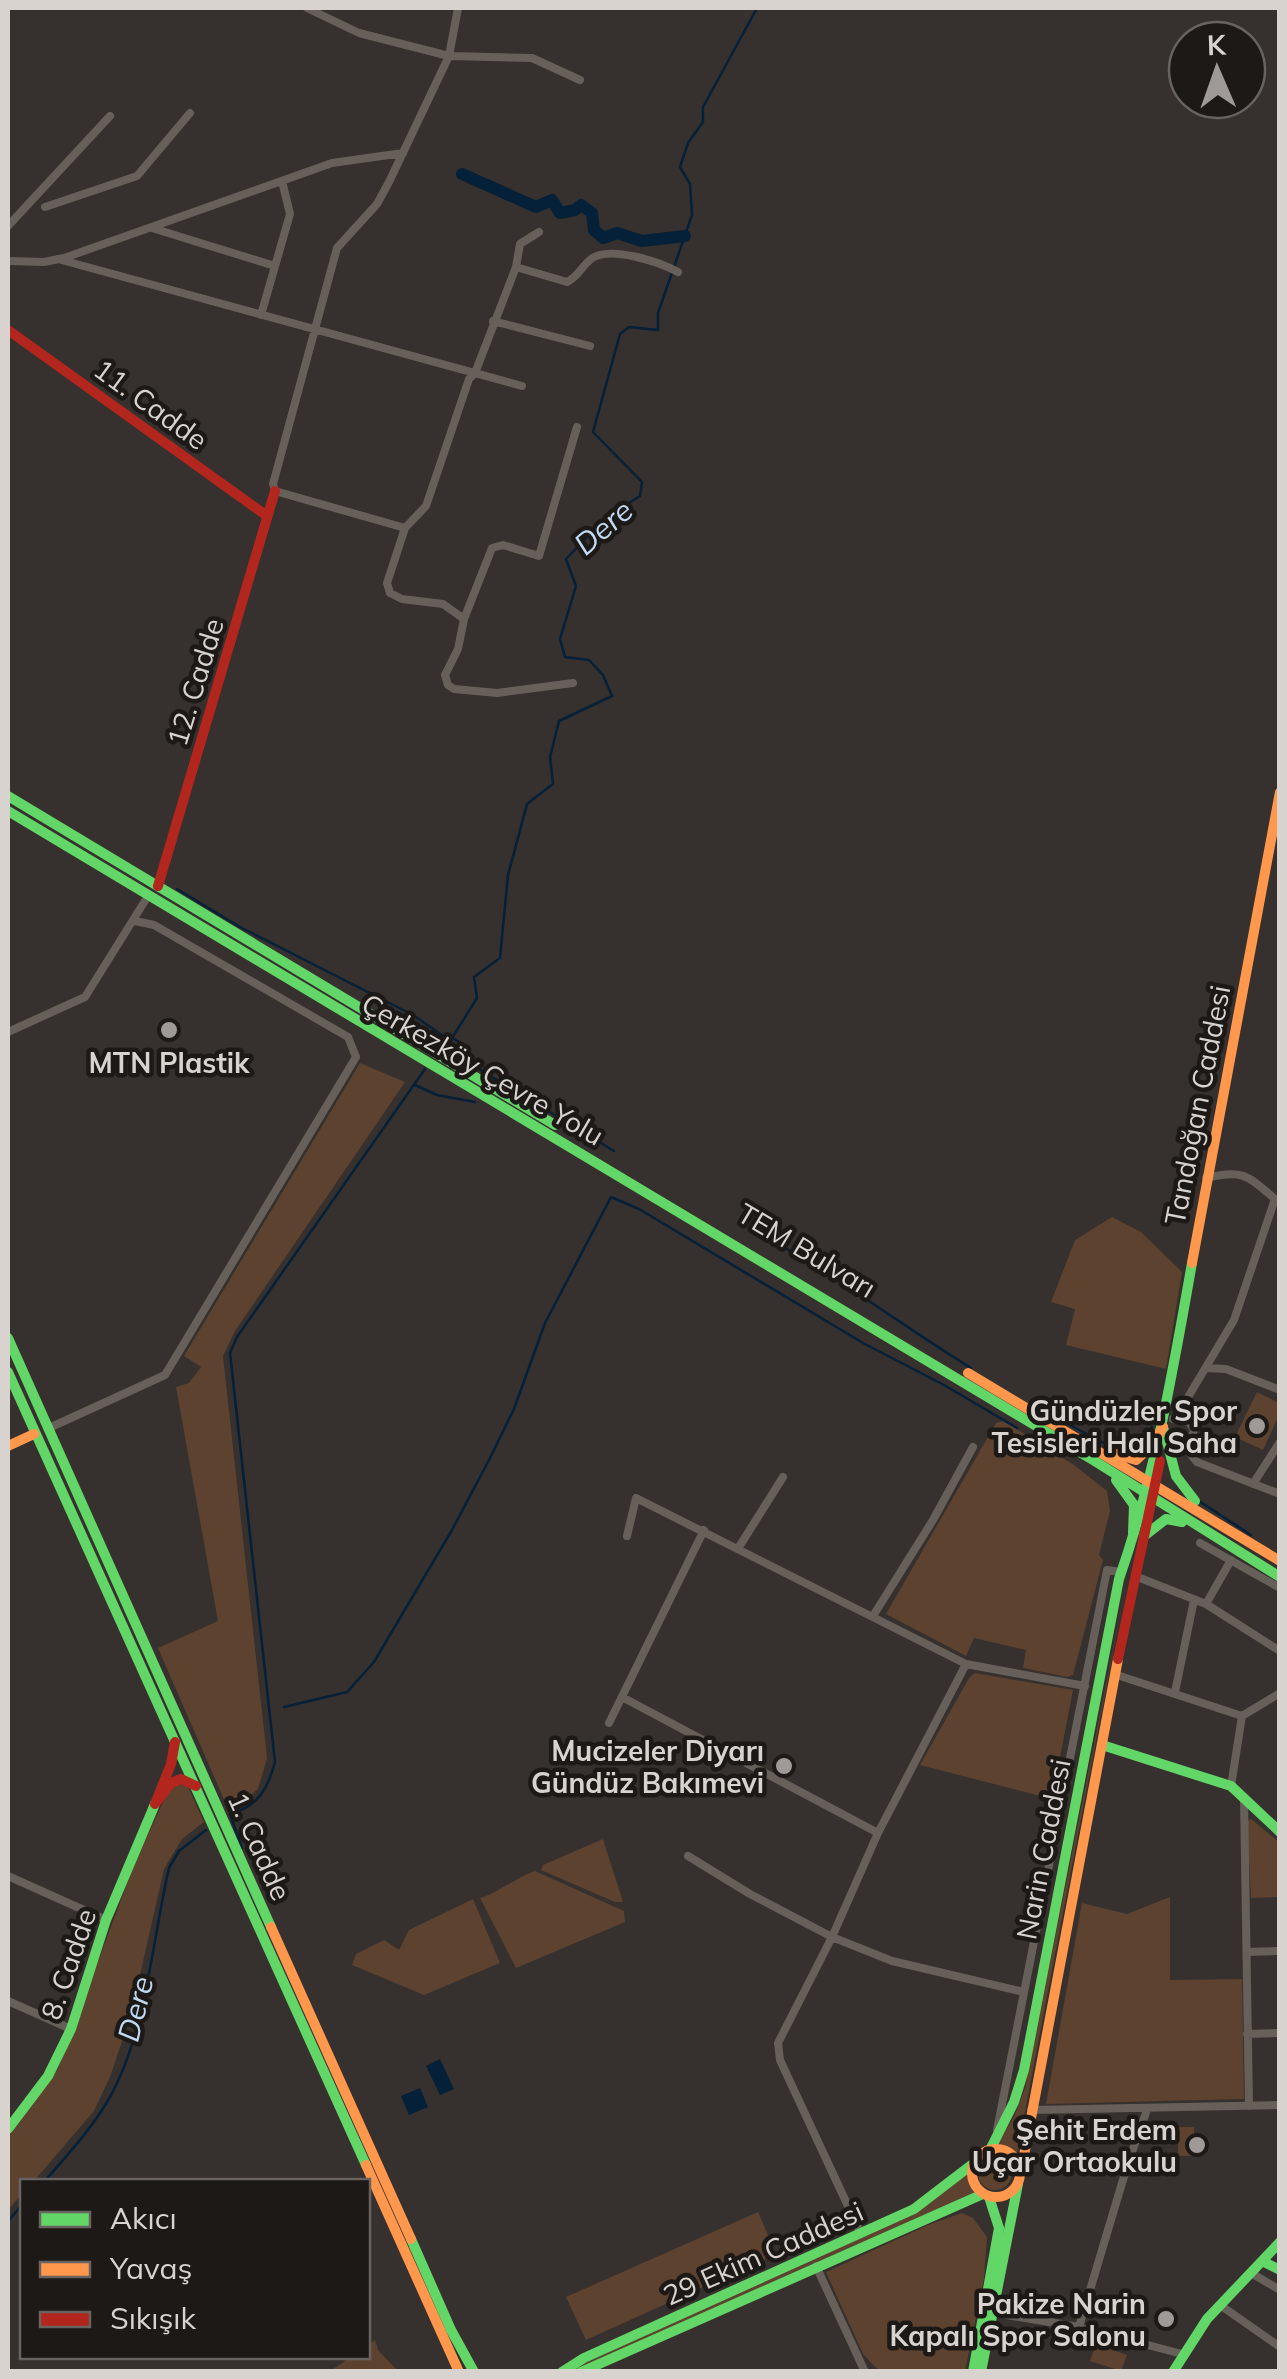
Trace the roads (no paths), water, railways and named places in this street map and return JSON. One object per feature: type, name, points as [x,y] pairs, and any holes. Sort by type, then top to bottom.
[{"type":"main road","name":"11. Cadde","points":[[8,330],[267,516]]},
{"type":"main road","name":"12. Cadde","points":[[158,886],[275,490]]},
{"type":"main road","name":"Tandoğan Caddesi","points":[[1139,1534],[1167,1421],[1206,1178],[1280,792]]},
{"type":"main road","name":"Çerkezköy Çevre Yolu","points":[[8,796],[385,1024],[396,1038]]},
{"type":"main road","name":"Çerkezköy Çevre Yolu","points":[[8,812],[377,1034],[443,1058]]},
{"type":"main road","name":"Çerkezköy Çevre Yolu","points":[[422,1052],[437,1069],[556,1136],[1093,1460]]},
{"type":"main road","name":"TEM Bulvarı","points":[[443,1058],[1083,1442],[1151,1489]]},
{"type":"main road","name":"1. Cadde","points":[[8,1338],[459,2372]]},
{"type":"main road","name":"1. Cadde","points":[[8,1372],[196,1786],[216,1817]]},
{"type":"main road","points":[[1083,1442],[1136,1460],[1152,1445],[1167,1421]]},
{"type":"main road","points":[[1167,1421],[1175,1481],[1235,1534]]},
{"type":"main road","points":[[8,1446],[34,1434]]},
{"type":"main road","points":[[1093,1460],[1280,1561]]},
{"type":"main road","points":[[1093,1460],[1120,1484],[1134,1504],[1139,1534],[1166,1519],[1191,1524]]},
{"type":"main road","points":[[1151,1489],[1191,1524],[1280,1577]]},
{"type":"main road","name":"Narin Caddesi","points":[[992,2146],[1014,2102],[1024,2070],[1120,1572],[1139,1534]]},
{"type":"main road","name":"Narin Caddesi","points":[[982,2372],[1118,1676],[1139,1534]]},
{"type":"main road","points":[[1120,1572],[1135,1574]]},
{"type":"main road","name":"8. Cadde","points":[[8,2129],[48,2076],[71,2029],[106,1920],[171,1764],[175,1741]]},
{"type":"main road","points":[[1102,1745],[1230,1786],[1280,1832]]},
{"type":"main road","points":[[155,1804],[171,1782],[180,1779],[196,1786]]},
{"type":"main road","name":"1. Cadde","points":[[224,1836],[451,2330],[474,2372]]},
{"type":"main road","points":[[974,2372],[999,2228],[986,2195],[972,2177],[974,2163],[992,2146],[1010,2153],[1020,2178],[1009,2194],[986,2195]]},
{"type":"main road","name":"29 Ekim Caddesi","points":[[562,2372],[584,2358],[914,2210],[974,2163]]},
{"type":"main road","name":"29 Ekim Caddesi","points":[[584,2371],[816,2266],[986,2195]]},
{"type":"main road","points":[[1173,2372],[1220,2305],[1280,2242]]},
{"type":"main road","points":[[1262,2260],[1280,2270]]},
{"type":"street","points":[[307,8],[360,33],[449,56],[532,58],[580,80]]},
{"type":"street","points":[[405,528],[275,490],[273,484],[337,248],[377,204],[403,154],[449,56],[458,8]]},
{"type":"street","points":[[45,208],[137,176],[190,113]]},
{"type":"street","points":[[8,226],[110,116]]},
{"type":"street","points":[[8,262],[58,259],[332,163],[403,154]]},
{"type":"street","points":[[260,315],[290,214],[282,181]]},
{"type":"street","points":[[152,228],[275,266]]},
{"type":"street","points":[[464,619],[443,604],[402,599],[390,593],[387,583],[405,528],[426,506],[468,379],[475,373],[516,267],[520,244],[538,232]]},
{"type":"street","points":[[516,267],[567,282],[591,259],[625,254],[678,272]]},
{"type":"street","points":[[58,259],[522,386]]},
{"type":"street","points":[[494,321],[590,346]]},
{"type":"street","points":[[573,683],[497,693],[454,689],[445,675],[458,650],[464,619],[492,548],[503,546],[540,556],[577,427]]},
{"type":"street","points":[[8,1032],[85,996],[148,896]]},
{"type":"street","points":[[49,1428],[165,1376],[356,1057],[348,1038],[154,925],[135,921]]},
{"type":"street","points":[[1167,1421],[1206,1368],[1234,1320],[1275,1199],[1248,1176],[1232,1172],[1206,1178]]},
{"type":"street","points":[[1206,1368],[1226,1370],[1280,1390]]},
{"type":"street","points":[[1167,1421],[1189,1422],[1194,1430],[1190,1456],[1280,1494]]},
{"type":"street","points":[[873,1616],[973,1447]]},
{"type":"street","points":[[1253,1484],[1278,1447]]},
{"type":"street","points":[[738,1547],[783,1476]]},
{"type":"street","points":[[627,1536],[636,1498],[966,1664],[1084,1686]]},
{"type":"street","points":[[609,1723],[704,1530]]},
{"type":"street","points":[[1200,1543],[1280,1588]]},
{"type":"street","points":[[1206,1604],[1231,1560]]},
{"type":"street","points":[[992,2146],[1106,1570],[1120,1572]]},
{"type":"street","points":[[1135,1574],[1206,1604],[1280,1651]]},
{"type":"street","points":[[1174,1692],[1194,1600]]},
{"type":"street","points":[[861,2234],[778,2050],[778,2042],[832,1937],[878,1833],[966,1664]]},
{"type":"street","points":[[1118,1676],[1242,1716]]},
{"type":"street","points":[[1230,1786],[1242,1716],[1280,1693]]},
{"type":"street","points":[[622,1697],[878,1833]]},
{"type":"street","points":[[1244,1798],[1248,2106]]},
{"type":"street","points":[[688,1856],[832,1937],[892,1960],[1024,1992]]},
{"type":"street","points":[[8,1876],[106,1920]]},
{"type":"street","points":[[1246,1952],[1280,1951]]},
{"type":"street","points":[[8,2001],[71,2029]]},
{"type":"street","points":[[1247,2034],[1280,2033]]},
{"type":"street","points":[[1032,2110],[1280,2105]]},
{"type":"street","points":[[1079,2328],[1147,2110]]},
{"type":"street","points":[[816,2266],[864,2372]]},
{"type":"street","points":[[1251,2273],[1280,2290]]},
{"type":"street","points":[[994,2304],[1007,2315]]},
{"type":"street","points":[[1220,2305],[1280,2347]]},
{"type":"street","points":[[991,2320],[1007,2315],[1182,2354]]},
{"type":"water","points":[[440,2059],[454,2089],[440,2095],[426,2066]]},
{"type":"water","points":[[420,2088],[428,2107],[409,2115],[401,2096]]},
{"type":"waterway","name":"Dere","points":[[437,1049],[452,1038],[477,998],[474,977],[500,958],[508,875],[527,804],[553,784],[550,757],[559,721],[612,696],[603,675],[589,660],[565,657],[560,639],[576,586],[566,559],[604,519],[640,496],[642,482],[593,432],[620,334],[629,327],[658,330],[658,313],[692,215],[690,184],[680,167],[688,143],[703,122],[703,107],[757,8]]},
{"type":"waterway","points":[[462,174],[536,207],[552,200],[560,213],[581,205],[592,213],[594,230],[603,238],[617,233],[642,241],[685,236]]},
{"type":"waterway","points":[[177,889],[240,927],[413,1015],[446,1038]]},
{"type":"waterway","points":[[454,1039],[461,1043],[474,1066],[614,1151]]},
{"type":"waterway","points":[[242,1848],[230,1814],[248,1807],[260,1795],[275,1762],[230,1353],[237,1337],[425,1069]]},
{"type":"waterway","points":[[415,1085],[437,1095],[475,1102]]},
{"type":"waterway","points":[[284,1707],[347,1692],[374,1662],[489,1460],[514,1409],[545,1323],[611,1197],[639,1209],[863,1343],[1017,1428]]},
{"type":"waterway","points":[[753,1230],[971,1368]]},
{"type":"waterway","points":[[1051,1415],[1115,1449]]},
{"type":"waterway","points":[[1145,1443],[1152,1427]]},
{"type":"waterway","points":[[1199,1501],[1251,1535]]},
{"type":"waterway","name":"Dere","points":[[47,2179],[93,2123],[120,2076],[139,2019],[169,1868],[179,1851],[206,1830]]},
{"type":"waterway","name":"Dere","points":[[8,2221],[20,2207]]},
{"type":"place","name":"MTN Plastik","points":[[169,1030]]},
{"type":"place","name":"Gündüzler Spor Tesisleri Halı Saha","points":[[1257,1426]]},
{"type":"place","name":"Mucizeler Diyarı Gündüz Bakımevi","points":[[784,1766]]},
{"type":"place","name":"Şehit Erdem Uçar Ortaokulu","points":[[1197,2145]]},
{"type":"place","name":"Pakize Narin Kapalı Spor Salonu","points":[[1166,2319]]}]
